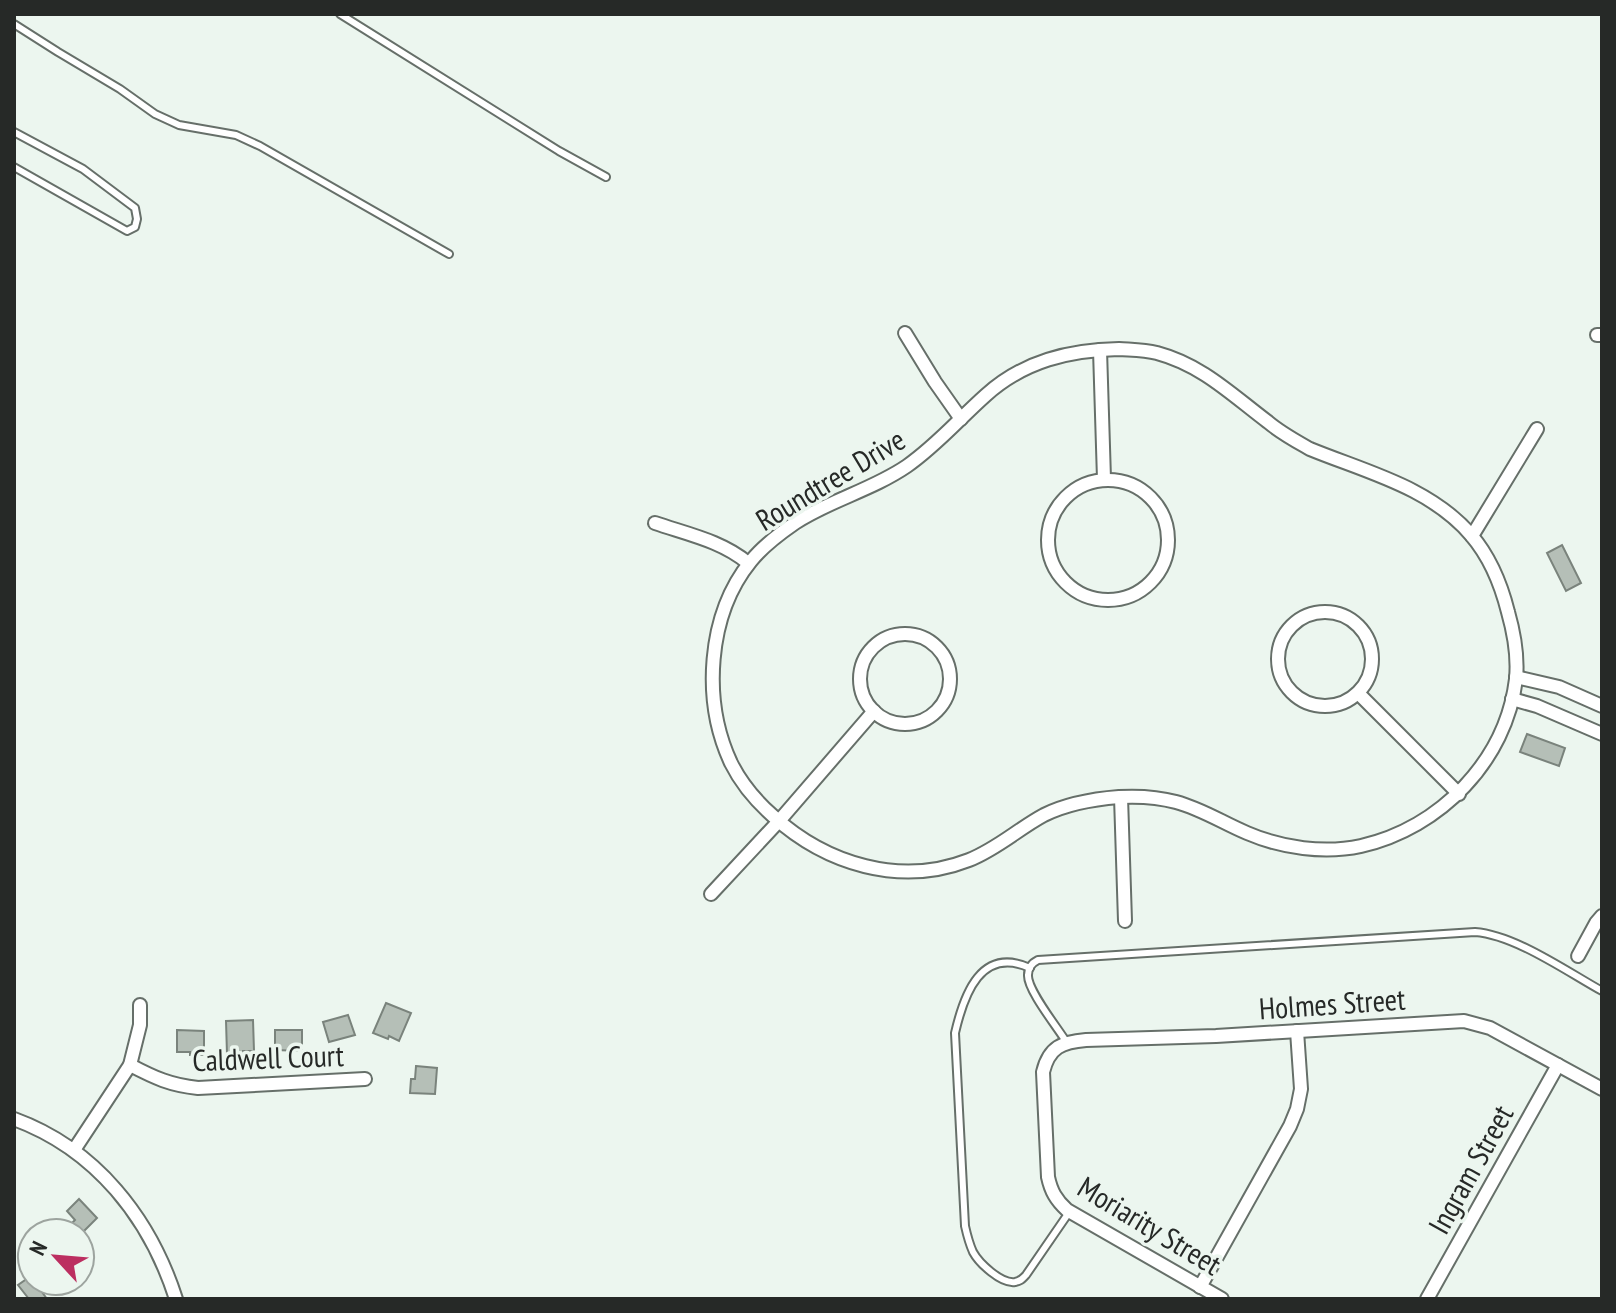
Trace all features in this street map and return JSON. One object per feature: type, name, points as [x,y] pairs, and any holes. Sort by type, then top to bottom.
[{"type":"street","points":[[905,333],[961,419]]},
{"type":"street","points":[[1100,350],[1104,479]]},
{"type":"street","name":"Roundtree Drive","points":[[1140,350],[1189,365],[1222,385],[1268,423],[1319,453],[1408,488],[1445,511],[1472,536],[1484,553],[1503,595],[1511,624],[1516,677],[1498,738],[1459,794],[1418,825],[1359,846],[1322,850],[1264,840],[1172,801],[1121,797],[1061,808],[984,853],[951,866],[921,871],[869,867],[835,857],[807,844],[752,794],[732,765],[715,708],[714,666],[721,620],[748,563],[775,537],[797,521],[903,469],[961,419],[999,384],[1027,367],[1065,354],[1140,350]]},
{"type":"street","points":[[1472,536],[1537,429]]},
{"type":"street","points":[[1104,479],[1123,481],[1141,489],[1156,502],[1165,519],[1169,538],[1166,558],[1157,575],[1143,589],[1125,598],[1106,600],[1086,596],[1069,586],[1056,570],[1049,551],[1048,531],[1054,512],[1067,495],[1084,484],[1104,479]]},
{"type":"street","points":[[655,523],[720,544],[748,563]]},
{"type":"street","points":[[1326,611],[1342,614],[1356,622],[1366,634],[1372,649],[1372,665],[1358,693],[1345,702],[1330,706],[1300,700],[1289,690],[1277,661],[1279,646],[1296,621],[1310,613],[1326,611]]},
{"type":"street","points":[[902,633],[930,641],[941,651],[948,664],[948,694],[929,717],[915,723],[901,724],[886,720],[874,711],[865,700],[860,685],[860,670],[865,656],[875,645],[887,637],[902,633]]},
{"type":"street","points":[[1516,677],[1559,687],[1602,706]]},
{"type":"street","points":[[1358,693],[1459,794]]},
{"type":"street","points":[[1512,699],[1537,706],[1602,734]]},
{"type":"street","points":[[711,894],[874,711]]},
{"type":"street","points":[[1121,797],[1125,921]]},
{"type":"street","points":[[1578,956],[1602,916]]},
{"type":"street","points":[[74,1150],[130,1065],[140,1025],[140,1005]]},
{"type":"street","name":"Holmes Street","points":[[1051,1053],[1067,1043],[1086,1040],[1216,1036],[1464,1021],[1490,1028],[1602,1089]]},
{"type":"street","points":[[1200,1287],[1294,1118],[1301,1089],[1297,1031]]},
{"type":"street","name":"Moriarity Street","points":[[1051,1053],[1043,1072],[1048,1177],[1058,1201],[1070,1211],[1222,1299]]},
{"type":"street","name":"Caldwell Court","points":[[130,1065],[174,1085],[198,1088],[365,1079]]},
{"type":"street","name":"Ingram Street","points":[[1427,1299],[1558,1065]]},
{"type":"street","points":[[14,1119],[74,1150],[112,1183],[134,1210],[153,1244],[176,1299]]},
{"type":"lane","points":[[340,14],[606,177]]},
{"type":"lane","points":[[14,24],[155,114],[179,125],[236,135],[260,146],[449,254]]},
{"type":"lane","points":[[14,132],[83,169],[135,208],[135,227],[127,231],[14,167]]},
{"type":"lane","points":[[1067,1043],[1030,987],[1028,974],[1031,964],[1038,960],[1475,932],[1510,940],[1602,991]]},
{"type":"lane","points":[[1030,968],[1017,962],[1005,963],[981,973],[963,1001],[959,1016],[955,1033],[965,1226],[974,1255],[983,1266],[1012,1283],[1026,1275],[1070,1211]]},
{"type":"building","points":[[1562,545],[1581,583],[1566,591],[1547,553]]},
{"type":"building","points":[[1527,734],[1565,748],[1559,766],[1520,752]]},
{"type":"building","points":[[386,1003],[411,1013],[399,1041],[373,1033]]},
{"type":"building","points":[[348,1015],[355,1035],[329,1042],[323,1022]]},
{"type":"building","points":[[253,1020],[254,1051],[227,1054],[226,1021]]},
{"type":"building","points":[[177,1030],[204,1031],[204,1055],[177,1052]]},
{"type":"building","points":[[275,1030],[302,1030],[302,1051],[275,1050]]},
{"type":"building","points":[[416,1066],[437,1068],[435,1094],[410,1093]]},
{"type":"building","points":[[79,1199],[97,1218],[72,1217],[67,1211]]}]
